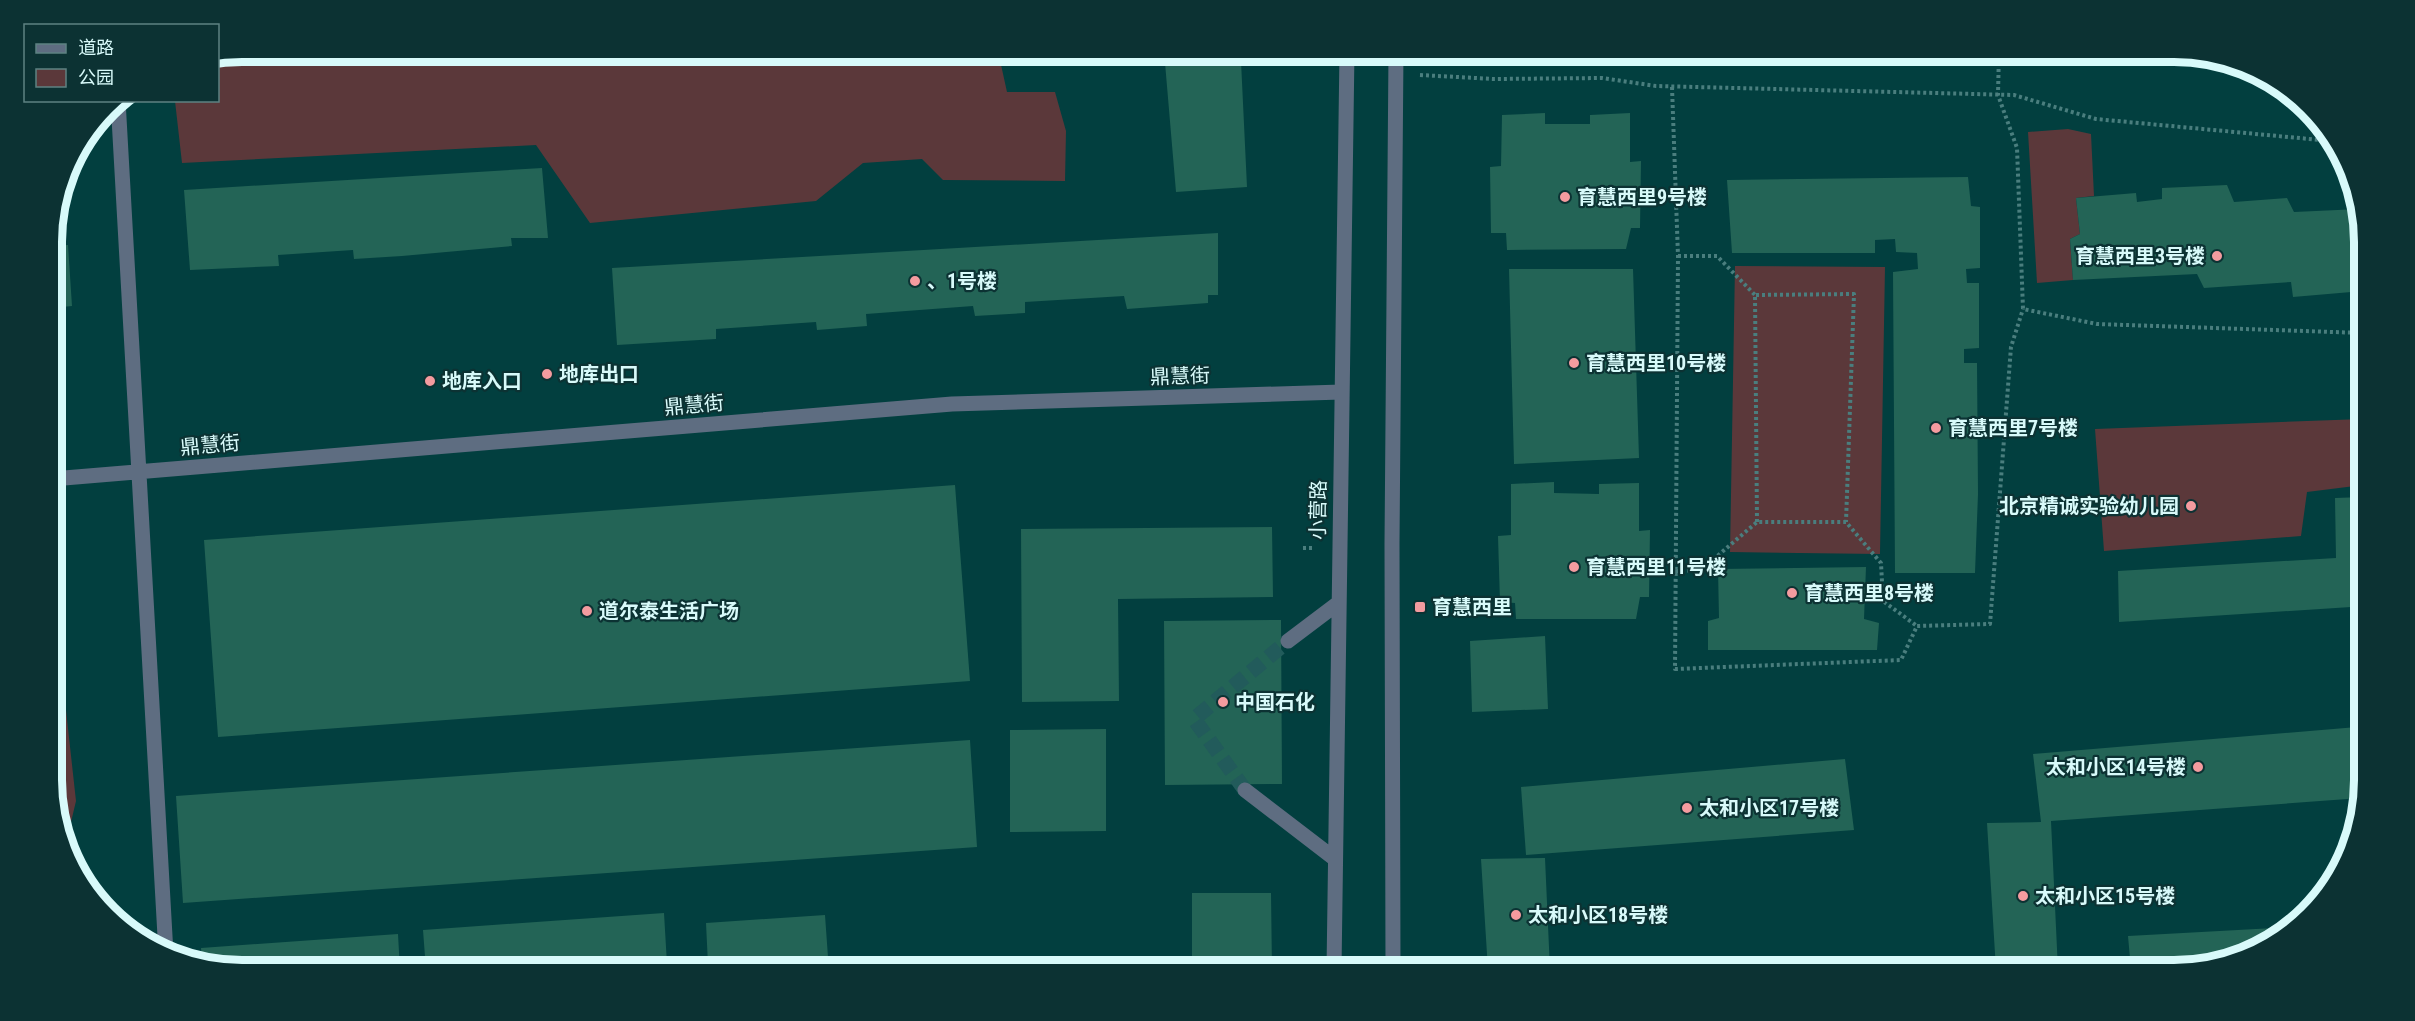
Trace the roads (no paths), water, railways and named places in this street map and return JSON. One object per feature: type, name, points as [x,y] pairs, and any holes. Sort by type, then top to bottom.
[{"type":"street","name":"小营路","points":[[1334,959],[1337,604],[1347,62]]},
{"type":"street","points":[[1393,959],[1392,544],[1396,62]]},
{"type":"street","points":[[119,110],[165,942]]},
{"type":"street","name":"鼎慧街","points":[[62,478],[952,404],[1341,392]]},
{"type":"street","points":[[1288,640],[1337,604]]},
{"type":"street","points":[[1245,790],[1335,859]]},
{"type":"tunnel","points":[[1245,790],[1194,719],[1288,641]]},
{"type":"place","name":"育慧西里9号楼","points":[[1565,197]]},
{"type":"place","name":"育慧西里3号楼","points":[[2217,256]]},
{"type":"place","name":"、1号楼","points":[[915,281]]},
{"type":"place","name":"育慧西里10号楼","points":[[1574,363]]},
{"type":"place","name":"地库出口","points":[[547,374]]},
{"type":"place","name":"地库入口","points":[[430,381]]},
{"type":"place","name":"育慧西里7号楼","points":[[1936,428]]},
{"type":"place","name":"北京精诚实验幼儿园","points":[[2191,506]]},
{"type":"place","name":"育慧西里11号楼","points":[[1574,567]]},
{"type":"place","name":"育慧西里8号楼","points":[[1792,593]]},
{"type":"place","name":"育慧西里","points":[[1420,607]]},
{"type":"place","name":"道尔泰生活广场","points":[[587,611]]},
{"type":"place","name":"中国石化","points":[[1223,702]]},
{"type":"place","name":"太和小区14号楼","points":[[2198,767]]},
{"type":"place","name":"太和小区17号楼","points":[[1687,808]]},
{"type":"place","name":"太和小区15号楼","points":[[2023,896]]},
{"type":"place","name":"太和小区18号楼","points":[[1516,915]]}]
